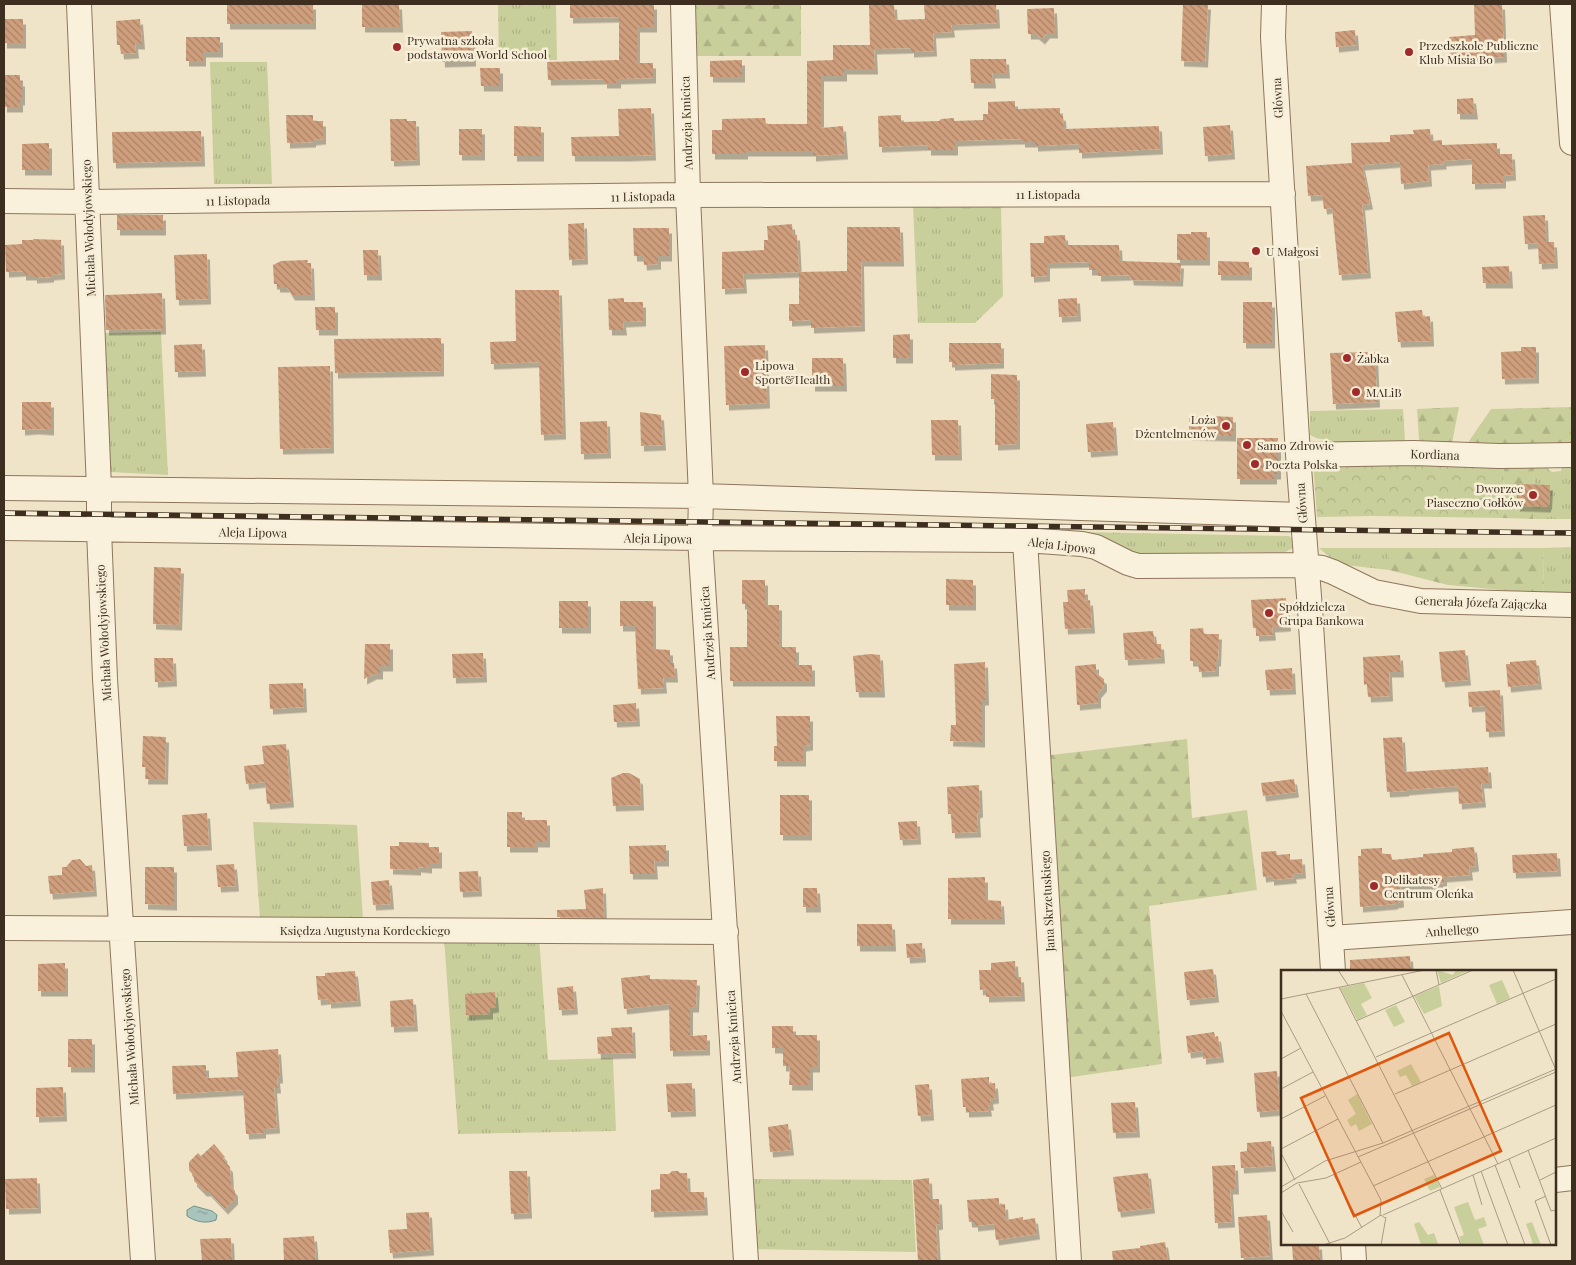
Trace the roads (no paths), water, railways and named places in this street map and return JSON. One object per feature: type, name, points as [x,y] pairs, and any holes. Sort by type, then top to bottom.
[{"type":"street","name":"Michała Wołodyjowskiego","points":[[79,4],[105,680],[143,1261]]},
{"type":"street","name":"Andrzeja Kmicica","points":[[683,4],[688,195],[701,496],[700,538],[746,1261]]},
{"type":"street","name":"Główna","points":[[1274,4],[1273,37],[1298,455],[1333,970]]},
{"type":"street","points":[[1562,4],[1572,143]]},
{"type":"street","name":"11 Listopada","points":[[4,201],[87,202],[688,195],[1283,194]]},
{"type":"street","name":"Kordiana","points":[[1298,455],[1414,453],[1499,456],[1572,455]]},
{"type":"street","points":[[4,488],[701,496],[1302,515]]},
{"type":"street","name":"Aleja Lipowa","points":[[4,528],[700,538],[1025,540],[1082,544],[1096,547],[1138,566],[1307,566]]},
{"type":"street","name":"Jana Skrzetuskiego","points":[[1025,540],[1069,1261]]},
{"type":"street","name":"Generała Józefa Zajączka","points":[[1307,566],[1333,572],[1374,592],[1421,601],[1572,605]]},
{"type":"street","name":"Anhellego","points":[[1331,938],[1572,922]]},
{"type":"street","name":"Księdza Augustyna Kordeckiego","points":[[4,928],[726,932]]},
{"type":"street","points":[[1556,1180],[1572,1178]]},
{"type":"street","points":[[1352,1245],[1354,1261]]},
{"type":"water","points":[[194,1206],[212,1211],[217,1215],[216,1220],[201,1222],[187,1216],[187,1210]]},
{"type":"railway","points":[[4,513],[1572,533]]},
{"type":"place","name":"Prywatna szkoła podstawowa World School","points":[[397,47]]},
{"type":"place","name":"Przedszkole Publiczne Klub Misia Bo","points":[[1409,52]]},
{"type":"place","name":"U Małgosi","points":[[1256,251]]},
{"type":"place","name":"Żabka","points":[[1347,358]]},
{"type":"place","name":"Lipowa Sport&Health","points":[[745,372]]},
{"type":"place","name":"MALiB","points":[[1356,392]]},
{"type":"place","name":"Loża Dżentelmenów","points":[[1226,426]]},
{"type":"place","name":"Samo Zdrowie","points":[[1247,445]]},
{"type":"place","name":"Poczta Polska","points":[[1255,464]]},
{"type":"place","name":"Dworzec Piaseczno Gołków","points":[[1533,495]]},
{"type":"place","name":"Spółdzielcza Grupa Bankowa","points":[[1269,613]]},
{"type":"place","name":"Delikatesy Centrum Oleńka","points":[[1374,886]]}]
